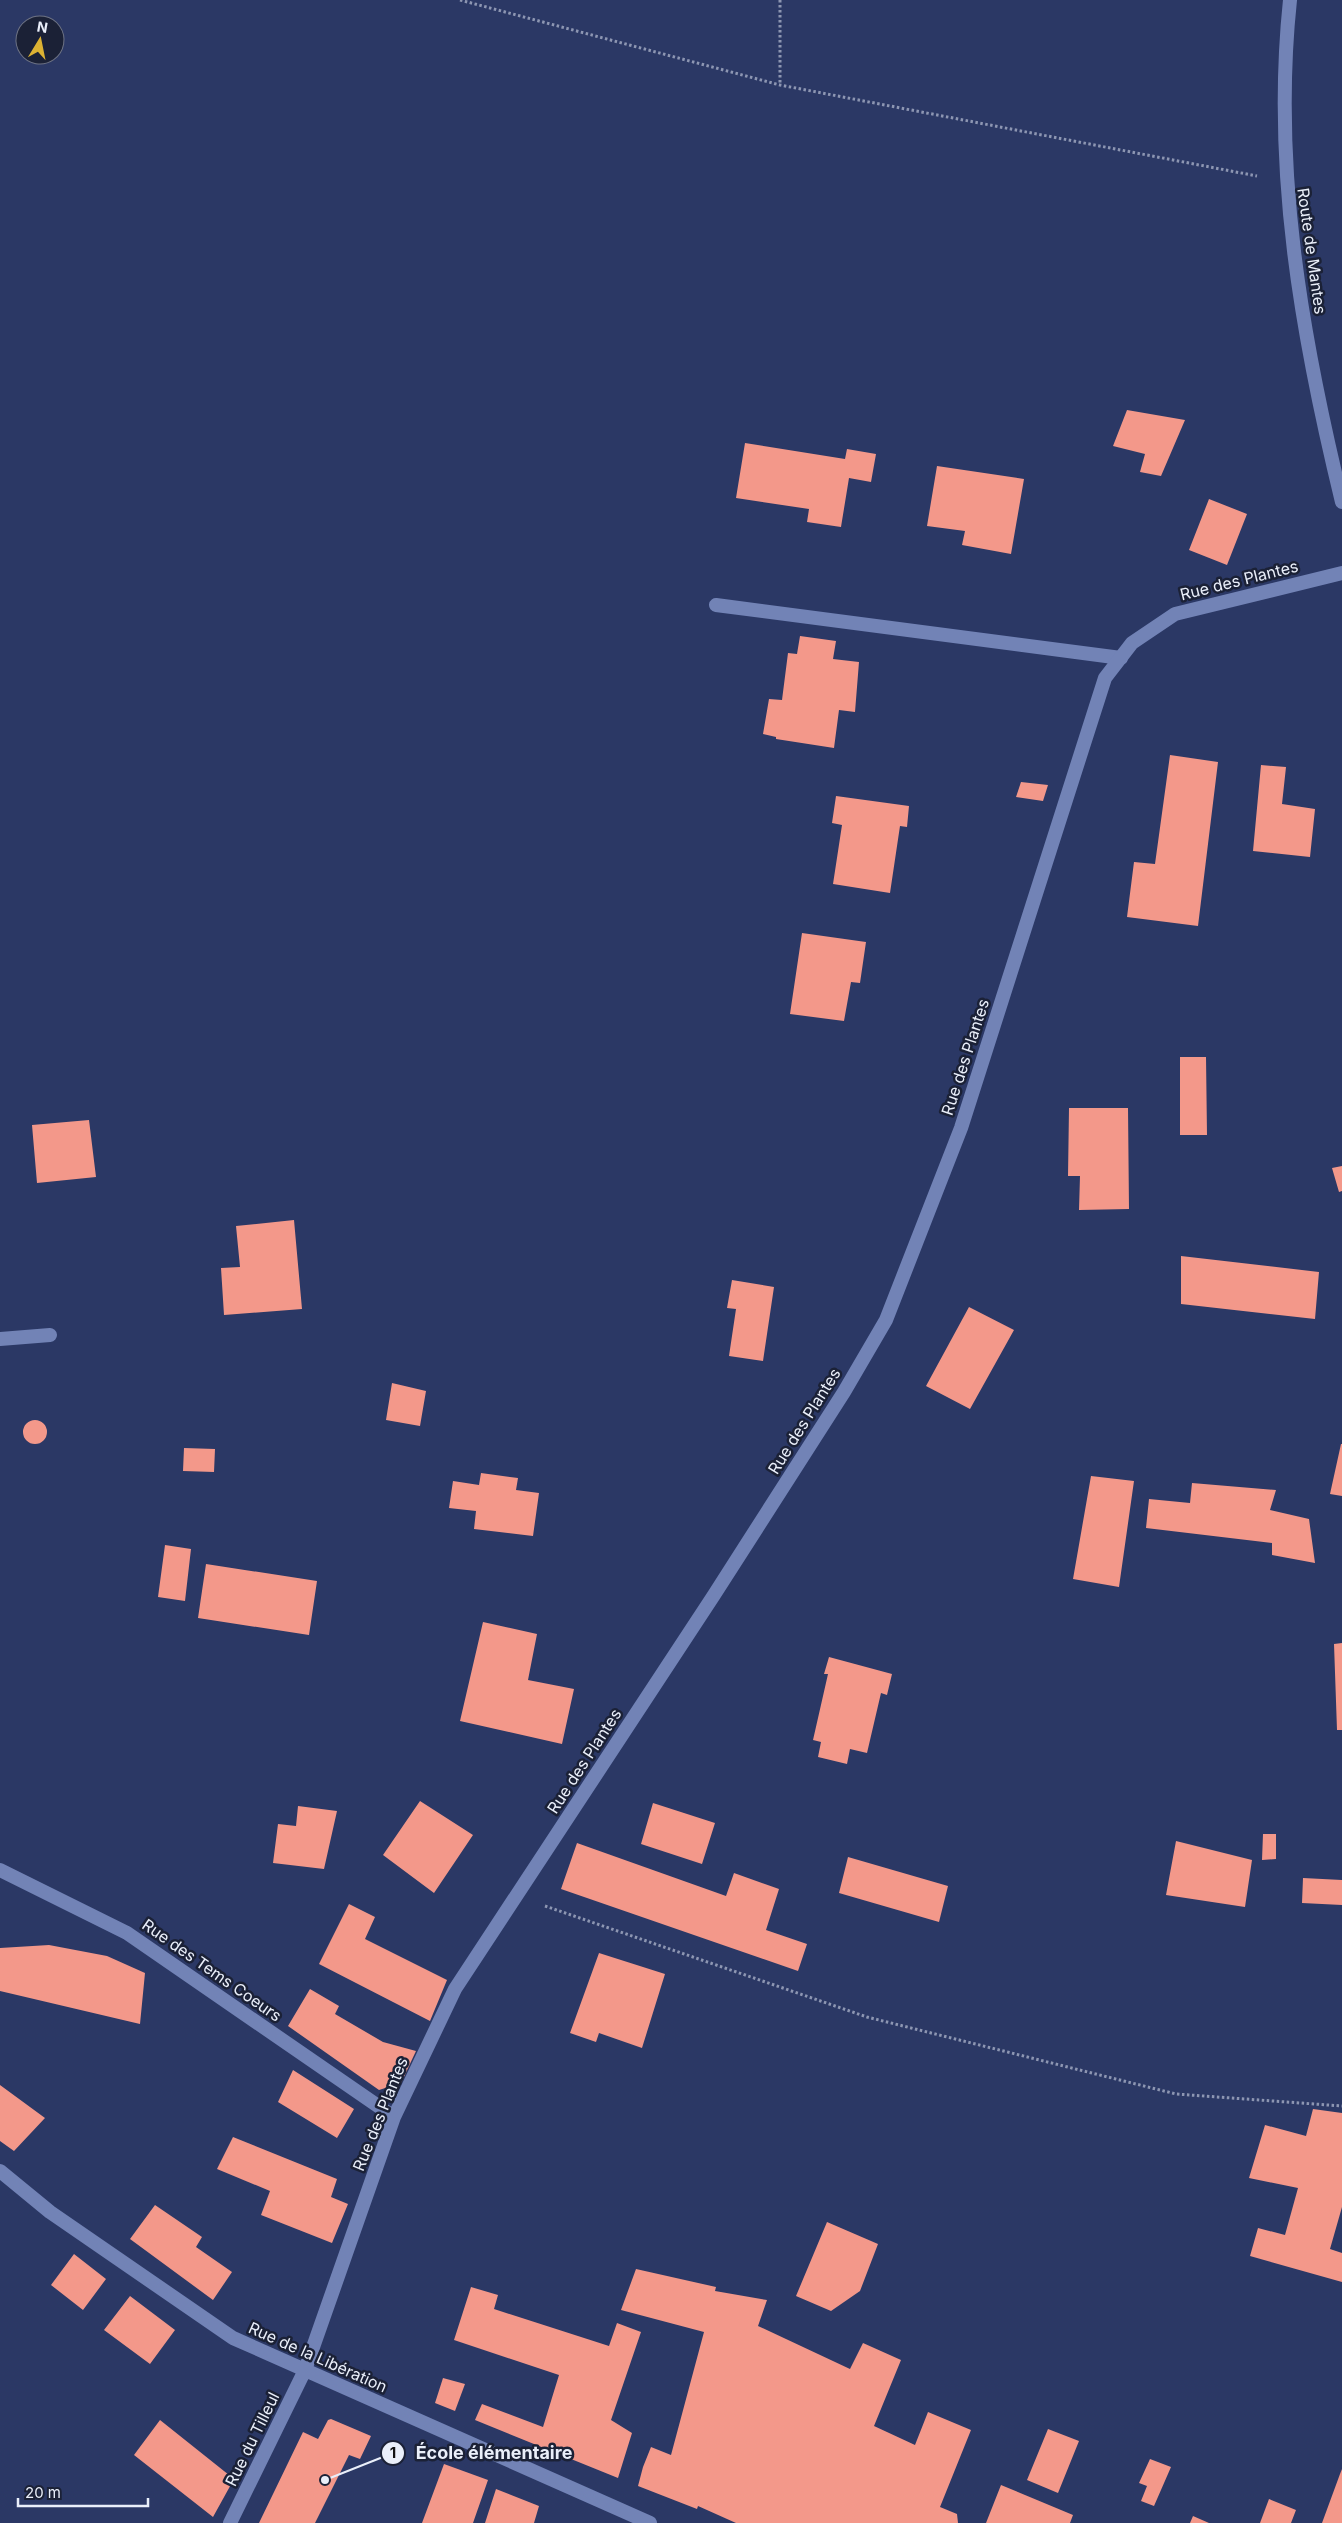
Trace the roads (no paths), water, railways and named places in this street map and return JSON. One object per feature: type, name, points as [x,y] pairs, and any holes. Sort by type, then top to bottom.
[{"type":"street","name":"Route de Mantes","points":[[1290,0],[1285,77],[1286,181],[1292,252],[1325,433],[1342,502]]},
{"type":"street","name":"Rue des Plantes","points":[[305,2370],[394,2117],[454,1989],[844,1392],[886,1320],[961,1128],[1106,678],[1132,643],[1175,614],[1342,573]]},
{"type":"street","points":[[716,604],[1121,658]]},
{"type":"street","points":[[0,1339],[50,1335]]},
{"type":"street","name":"Rue des Tems Coeurs","points":[[0,1870],[127,1933],[394,2117]]},
{"type":"street","name":"Rue de la Libération","points":[[0,2171],[50,2212],[233,2338],[650,2523]]},
{"type":"street","name":"Rue du Tilleul","points":[[230,2523],[305,2370]]},
{"type":"place","name":"École élémentaire","points":[[325,2480]]}]
